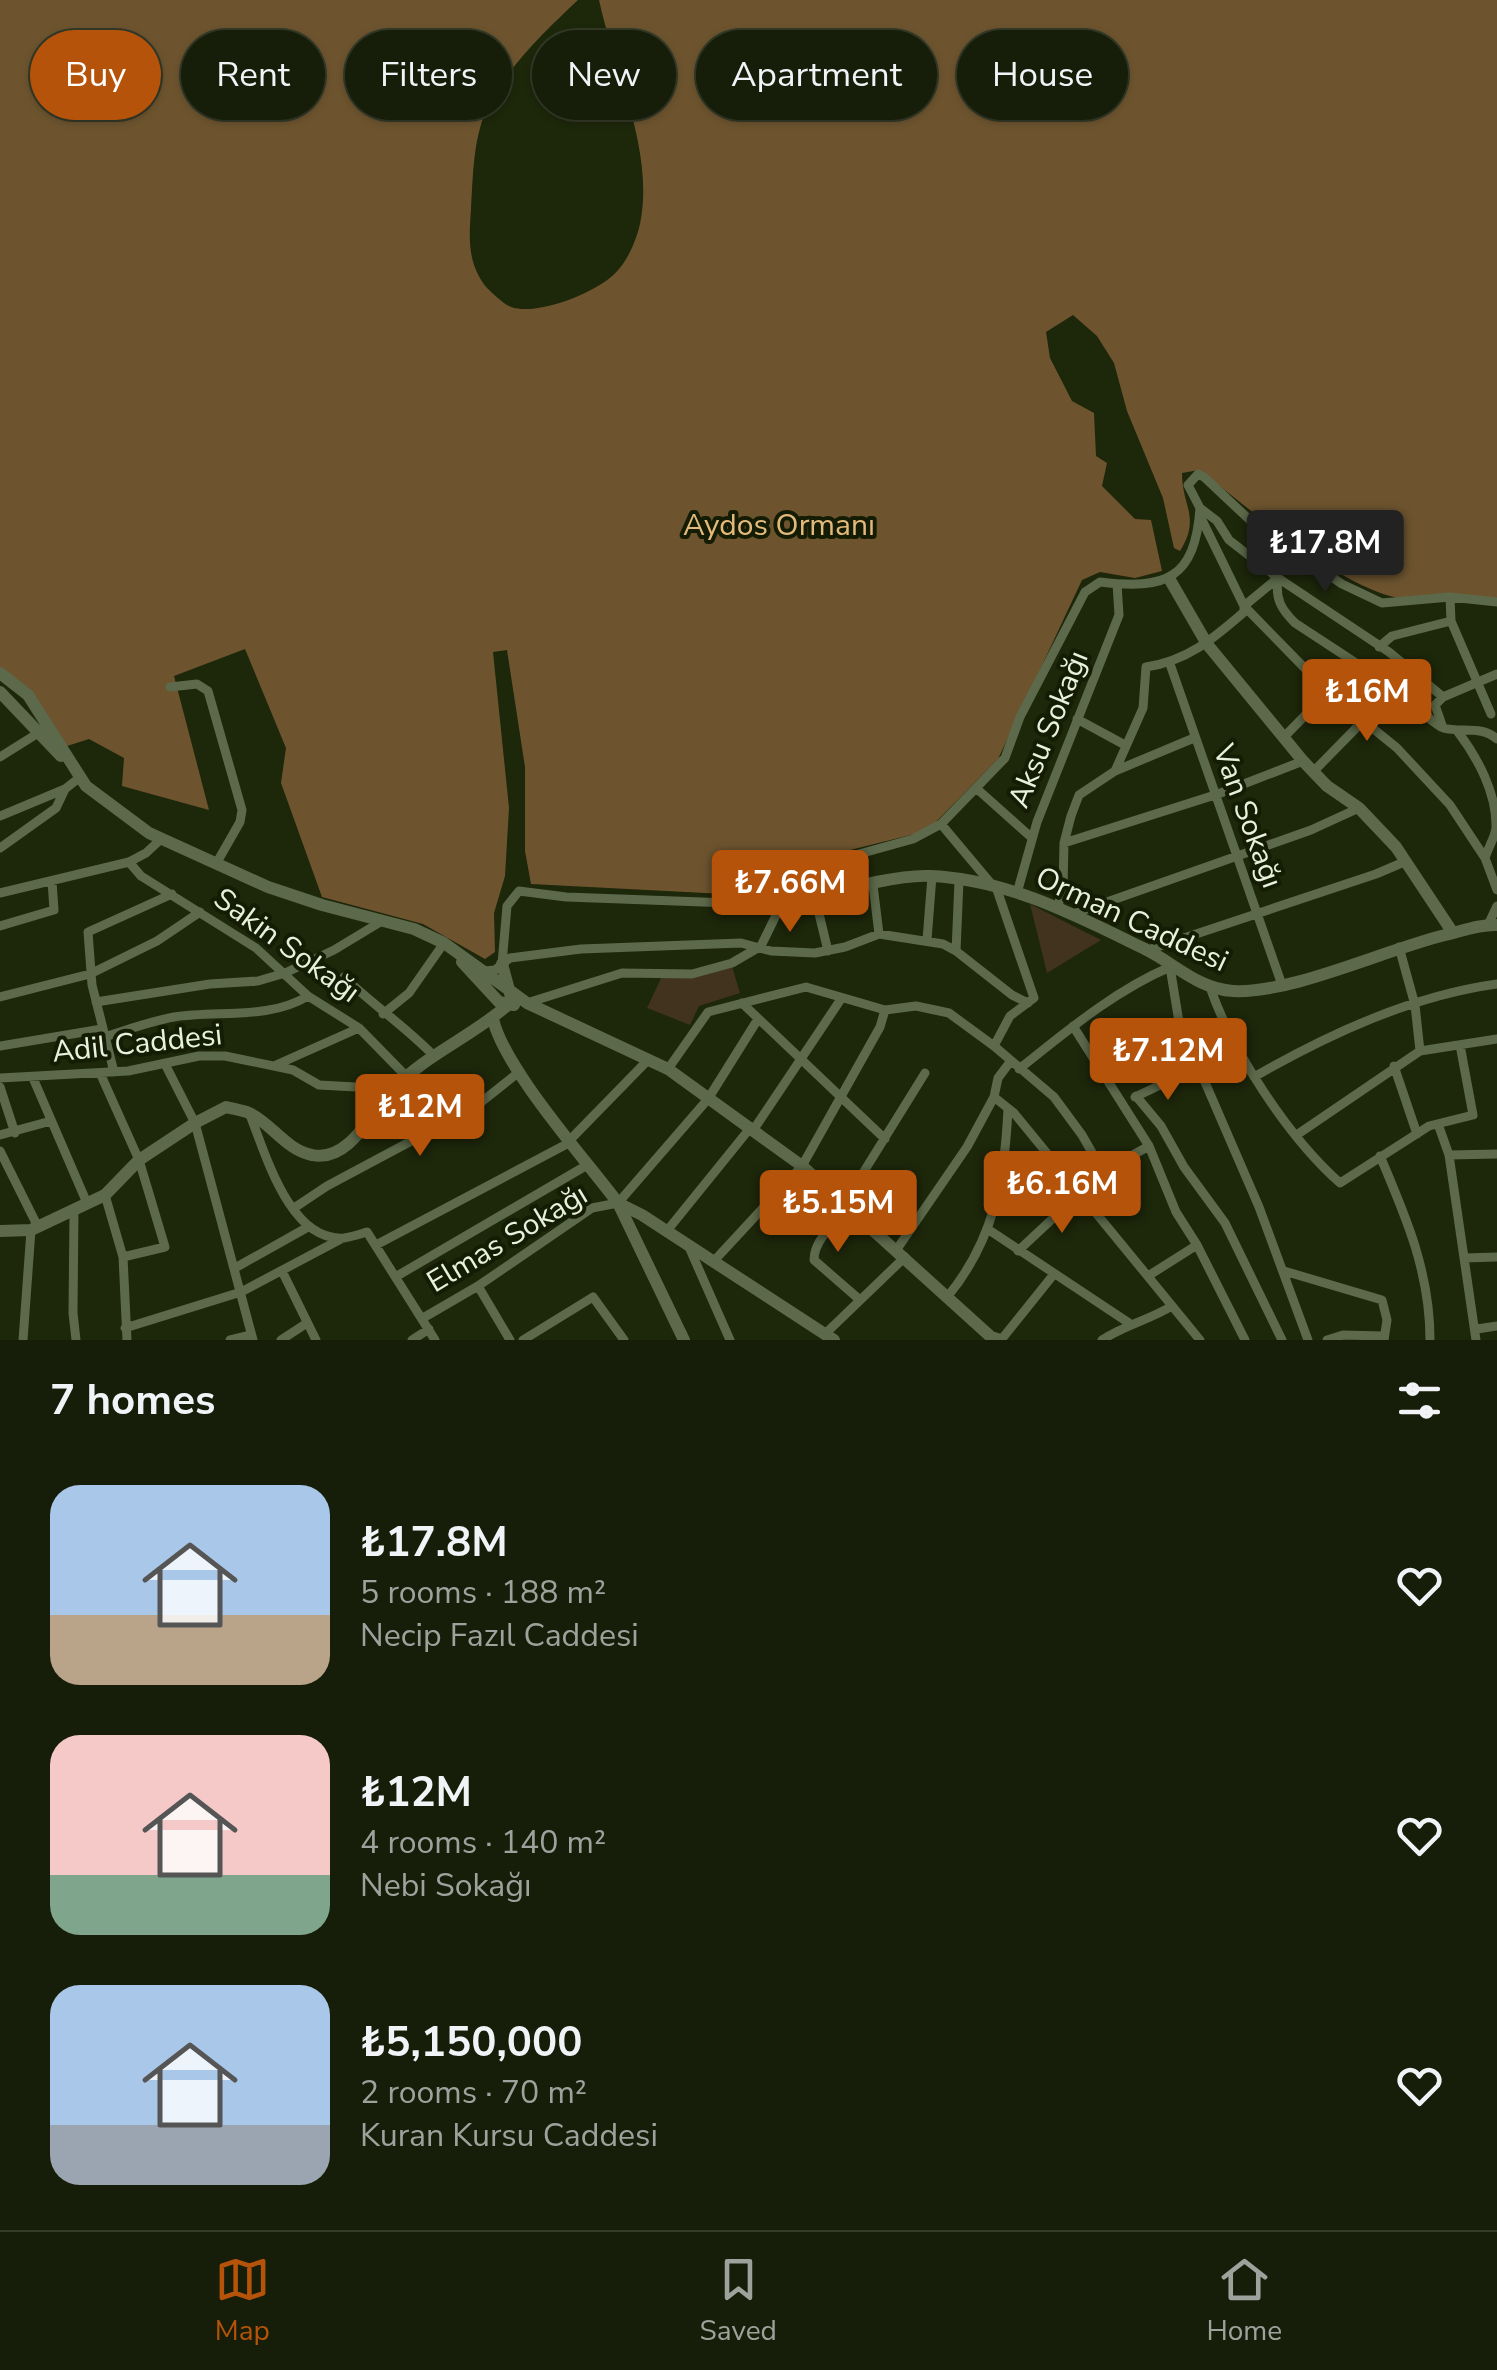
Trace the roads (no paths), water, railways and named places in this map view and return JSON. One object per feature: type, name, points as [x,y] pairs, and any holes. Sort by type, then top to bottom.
[{"type":"street","points":[[1497,602],[1450,597],[1382,603],[1342,584],[1253,523],[1216,486],[1198,474],[1188,485],[1244,606],[1328,692],[1397,748],[1450,806],[1485,858],[1497,890]]},
{"type":"street","points":[[1200,512],[1217,521],[1230,540],[1278,578],[1379,647],[1443,697]]},
{"type":"street","points":[[750,904],[760,886],[778,872],[913,839],[940,824],[1005,758],[1020,717],[1085,592],[1100,582],[1144,586],[1170,580],[1198,534],[1200,512]]},
{"type":"street","points":[[1244,606],[1278,578]]},
{"type":"street","points":[[1278,578],[1280,608],[1296,623],[1418,704],[1430,720],[1458,732],[1472,729],[1494,713],[1451,621],[1450,597]]},
{"type":"street","points":[[1170,580],[1207,644],[1308,766],[1359,808],[1396,847],[1453,933]]},
{"type":"street","name":"Aksu Sokağı","points":[[1018,892],[1032,838],[1118,615],[1117,584]]},
{"type":"street","points":[[1115,770],[1144,708],[1146,667],[1170,664],[1207,644],[1244,612],[1244,606]]},
{"type":"street","points":[[1379,647],[1392,636],[1451,621]]},
{"type":"street","name":"Van Sokağı","points":[[1170,664],[1282,985]]},
{"type":"street","points":[[0,673],[28,695],[43,729]]},
{"type":"street","points":[[1443,728],[1435,705],[1443,697],[1497,674]]},
{"type":"street","points":[[170,687],[198,684],[208,692],[242,803],[240,822],[216,864]]},
{"type":"street","points":[[0,692],[43,729],[96,794],[160,840],[322,906],[384,920],[444,943],[527,1002],[668,1069],[802,1166],[991,1337],[1001,1340],[1054,1274]]},
{"type":"street","points":[[1283,738],[1328,692]]},
{"type":"street","points":[[1064,843],[1308,766],[1398,692]]},
{"type":"street","points":[[1078,719],[1124,745]]},
{"type":"street","points":[[0,757],[43,729]]},
{"type":"street","points":[[1472,729],[1497,739]]},
{"type":"street","points":[[1458,732],[1479,760],[1494,797],[1497,826],[1485,858]]},
{"type":"street","points":[[1194,738],[1115,770],[1079,795],[1064,843],[1064,912],[1239,856],[1359,808]]},
{"type":"street","points":[[2,811],[65,788],[80,778]]},
{"type":"street","points":[[0,848],[56,808],[65,788]]},
{"type":"street","points":[[976,788],[1032,838]]},
{"type":"street","points":[[940,824],[994,886],[1031,1000]]},
{"type":"street","points":[[0,893],[129,862],[160,840]]},
{"type":"street","name":"Sakin Sokağı","points":[[129,862],[141,876],[256,948],[308,996],[359,1028],[408,1078]]},
{"type":"street","points":[[1148,950],[1404,862]]},
{"type":"street","points":[[927,940],[932,876]]},
{"type":"street","name":"Orman Caddesi","points":[[502,964],[507,906],[519,891],[566,897],[781,905],[932,876],[1018,892],[1148,950],[1210,987],[1250,992],[1399,947],[1492,925]]},
{"type":"street","points":[[956,951],[960,880]]},
{"type":"street","points":[[0,926],[54,910],[52,881]]},
{"type":"street","points":[[873,885],[879,934]]},
{"type":"street","points":[[114,1072],[90,974],[88,932],[172,894]]},
{"type":"street","points":[[815,898],[828,951]]},
{"type":"street","points":[[444,943],[504,1003],[527,1002],[622,973],[702,972],[748,956],[761,946],[781,905]]},
{"type":"street","points":[[1492,925],[1497,906]]},
{"type":"street","points":[[0,996],[90,974],[157,941],[200,912]]},
{"type":"street","points":[[96,1002],[210,984],[258,981],[334,950],[384,920]]},
{"type":"street","points":[[484,970],[510,958],[580,949],[740,943],[791,953],[828,951],[879,934],[927,940],[956,951],[1012,995],[1031,1000]]},
{"type":"street","points":[[383,1014],[409,993],[444,943]]},
{"type":"street","points":[[1399,947],[1414,1005],[1420,1051]]},
{"type":"street","points":[[0,1231],[34,1228],[105,1195],[140,1160],[226,1107],[249,1113],[288,1144],[310,1155],[341,1148],[361,1132],[393,1088],[492,1018],[504,1003],[502,964]]},
{"type":"street","points":[[618,1203],[829,1337],[901,1253],[967,1147],[994,1098],[998,1078],[1149,976],[1170,966],[1178,1022],[1284,1271],[1308,1340]]},
{"type":"street","points":[[344,977],[434,1056]]},
{"type":"street","points":[[1254,1076],[1308,1045],[1360,1023],[1458,990],[1497,984]]},
{"type":"street","points":[[668,1069],[708,1012],[742,1003],[806,987],[884,1010],[916,1006],[949,1014],[1054,1097],[1102,1170]]},
{"type":"street","points":[[1210,987],[1222,1022],[1254,1076],[1340,1182],[1417,1134],[1438,1124],[1473,1116],[1460,1045]]},
{"type":"street","points":[[0,1046],[103,1033],[172,1017],[268,1010],[308,996]]},
{"type":"street","points":[[666,1232],[752,1128],[841,999]]},
{"type":"street","points":[[994,1046],[1010,1016],[1031,1000]]},
{"type":"street","points":[[742,1003],[886,1140]]},
{"type":"street","points":[[713,1262],[802,1166],[880,1027],[884,1010]]},
{"type":"street","points":[[492,1018],[519,1072],[618,1203],[684,1340]]},
{"type":"street","points":[[618,1203],[708,1099],[758,1018]]},
{"type":"street","points":[[1096,1066],[1178,1022]]},
{"type":"street","points":[[1073,1026],[1149,1146],[1176,1212],[1245,1340]]},
{"type":"street","points":[[276,1065],[359,1028]]},
{"type":"street","points":[[1298,1134],[1420,1051],[1497,1040]]},
{"type":"street","name":"Adil Caddesi","points":[[0,1078],[114,1072],[225,1056],[276,1065],[320,1084],[393,1088]]},
{"type":"street","points":[[376,1245],[570,1140],[647,1060]]},
{"type":"street","points":[[165,1064],[196,1123],[252,1337],[230,1340]]},
{"type":"street","points":[[1394,1066],[1417,1134]]},
{"type":"street","points":[[1123,1102],[1196,1068]]},
{"type":"street","points":[[294,1208],[475,1106],[519,1072]]},
{"type":"street","points":[[100,1073],[140,1160],[165,1247],[123,1256]]},
{"type":"street","points":[[860,1300],[814,1260],[814,1252],[848,1205],[924,1073]]},
{"type":"street","points":[[33,1078],[87,1203]]},
{"type":"street","points":[[0,1087],[15,1132]]},
{"type":"street","points":[[1136,1096],[1161,1126],[1184,1167],[1225,1223],[1282,1340]]},
{"type":"street","points":[[994,1098],[1008,1107],[1200,1340]]},
{"type":"street","points":[[948,1296],[964,1277],[989,1230],[1002,1182],[1008,1107]]},
{"type":"street","points":[[249,1113],[280,1192],[308,1227],[341,1239]]},
{"type":"street","points":[[0,1134],[51,1121]]},
{"type":"street","points":[[1438,1124],[1448,1156],[1476,1334],[1497,1326]]},
{"type":"street","points":[[1018,1250],[1102,1170],[1149,1146]]},
{"type":"street","points":[[0,1151],[34,1228],[23,1340]]},
{"type":"street","points":[[1448,1156],[1497,1154]]},
{"type":"street","points":[[1380,1156],[1410,1224],[1430,1314],[1430,1340]]},
{"type":"street","points":[[397,1276],[589,1164]]},
{"type":"street","points":[[0,1178],[13,1175]]},
{"type":"street","points":[[105,1195],[123,1256],[126,1340]]},
{"type":"street","name":"Elmas Sokağı","points":[[424,1318],[592,1208],[618,1203]]},
{"type":"street","points":[[74,1212],[72,1313],[76,1340]]},
{"type":"street","points":[[234,1268],[308,1227]]},
{"type":"street","points":[[989,1230],[1129,1323]]},
{"type":"street","points":[[125,1328],[241,1292],[341,1239],[367,1232],[435,1340]]},
{"type":"street","points":[[1148,1276],[1197,1245]]},
{"type":"street","points":[[689,1246],[730,1340]]},
{"type":"street","points":[[1464,1258],[1497,1257]]},
{"type":"street","points":[[282,1271],[316,1340]]},
{"type":"street","points":[[1284,1271],[1382,1300],[1387,1320],[1384,1338],[1343,1335],[1327,1340]]},
{"type":"street","points":[[478,1286],[510,1340]]},
{"type":"street","points":[[523,1340],[593,1297],[624,1340]]},
{"type":"street","points":[[1102,1340],[1129,1323],[1151,1318],[1172,1306]]},
{"type":"street","points":[[280,1340],[307,1323]]},
{"type":"street","points":[[412,1340],[429,1328]]},
{"type":"park label","name":"Aydos Ormanı","points":[[779,525]]}]
